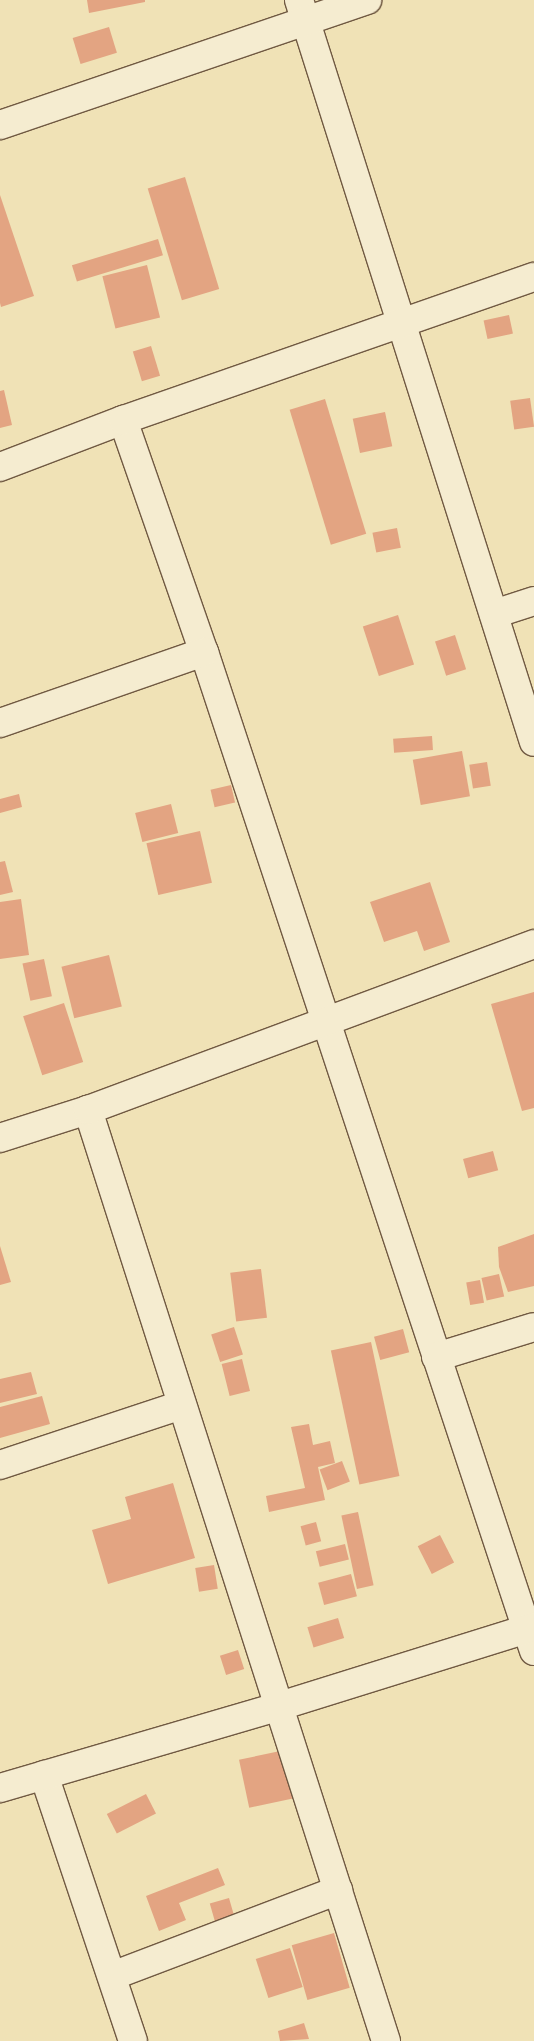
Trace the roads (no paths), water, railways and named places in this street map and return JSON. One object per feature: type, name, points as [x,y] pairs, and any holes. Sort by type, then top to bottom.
[{"type":"street","points":[[0,125],[302,10],[367,0]]},
{"type":"street","points":[[302,10],[534,742]]},
{"type":"street","points":[[0,467],[123,420],[534,277]]},
{"type":"street","points":[[0,1788],[280,1706],[532,1636],[436,1358],[324,1022],[204,652],[123,420]]},
{"type":"street","points":[[494,614],[534,601]]},
{"type":"street","points":[[0,723],[204,652]]},
{"type":"street","points":[[0,1138],[88,1110],[534,944]]},
{"type":"street","points":[[88,1110],[386,2041]]},
{"type":"street","points":[[436,1358],[534,1326]]},
{"type":"street","points":[[0,1465],[181,1405]]},
{"type":"street","points":[[44,1775],[133,2041]]},
{"type":"street","points":[[112,1976],[338,1890]]}]
